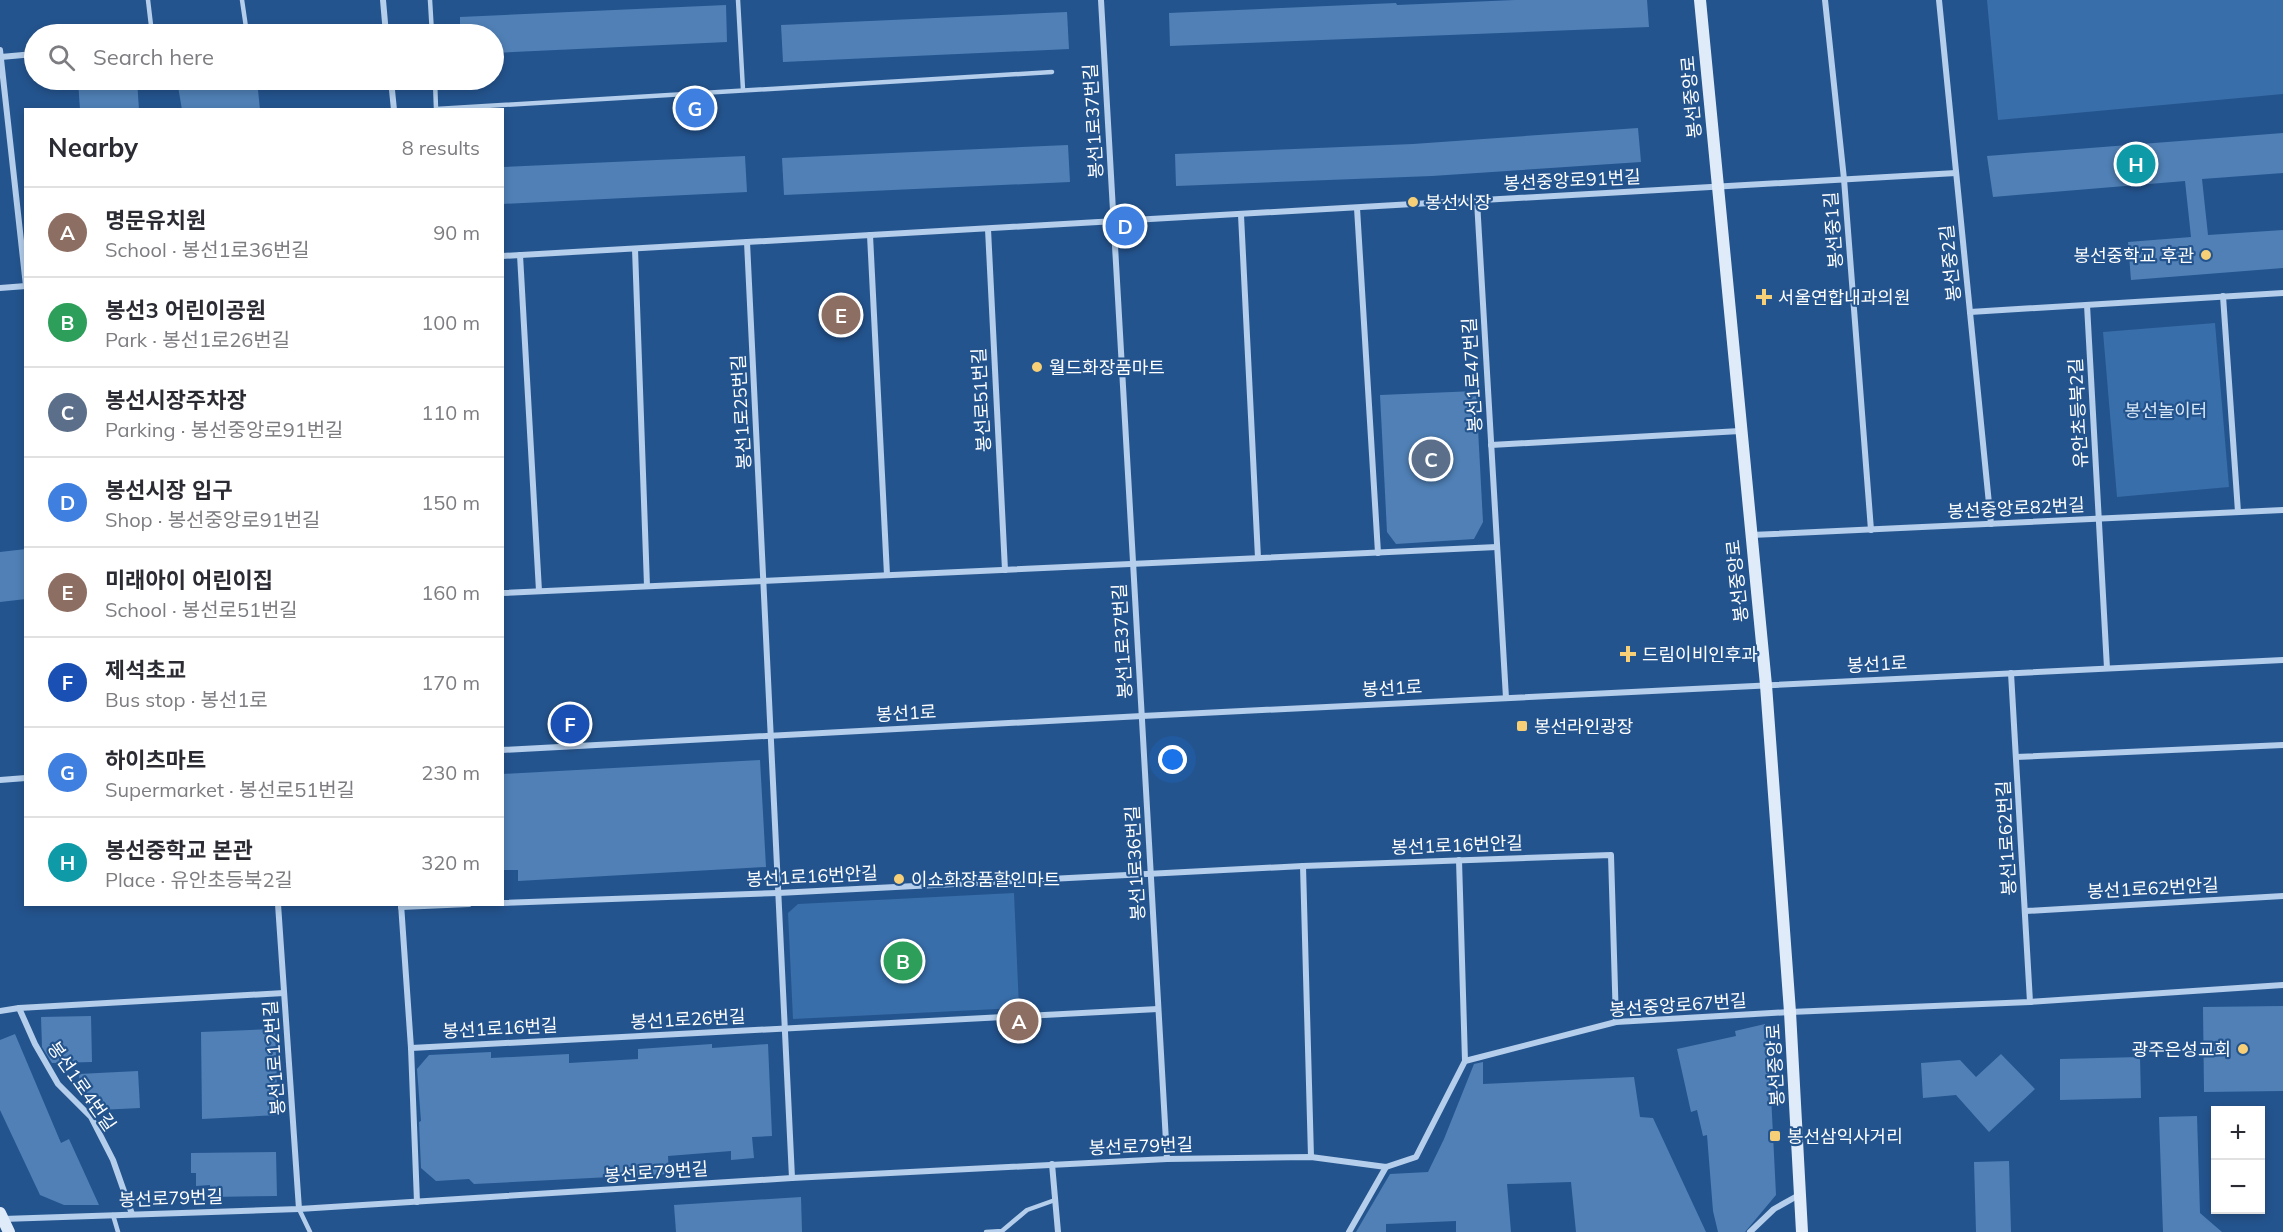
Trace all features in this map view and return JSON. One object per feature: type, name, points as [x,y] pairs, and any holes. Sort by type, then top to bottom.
[{"type":"street","points":[[383,0],[385,24]]},
{"type":"street","name":"봉선1로37번길","points":[[1101,0],[1142,716]]},
{"type":"street","name":"봉선중앙로","points":[[1700,0],[1766,685],[1790,1012],[1802,1232]]},
{"type":"street","name":"봉선중1길","points":[[1825,0],[1844,179],[1871,530]]},
{"type":"street","name":"봉선중2길","points":[[1939,0],[1991,524]]},
{"type":"street","points":[[0,50],[24,268]]},
{"type":"street","points":[[1,57],[24,55]]},
{"type":"street","points":[[392,90],[394,108]]},
{"type":"street","name":"봉선중앙로91번길","points":[[1113,222],[1956,173]]},
{"type":"street","name":"봉선1로47번길","points":[[1477,201],[1506,698]]},
{"type":"street","points":[[1357,208],[1378,553],[1497,547]]},
{"type":"street","points":[[1241,214],[1258,558]]},
{"type":"street","points":[[504,256],[1113,222]]},
{"type":"street","name":"봉선로51번길","points":[[987,229],[1005,570]]},
{"type":"street","points":[[504,593],[887,575],[870,236]]},
{"type":"street","name":"봉선1로25번길","points":[[747,242],[771,735]]},
{"type":"street","points":[[635,249],[647,586]]},
{"type":"street","points":[[520,255],[539,591]]},
{"type":"street","points":[[0,288],[24,286]]},
{"type":"street","points":[[1970,312],[2283,292]]},
{"type":"street","points":[[2223,296],[2238,513]]},
{"type":"street","name":"유안초등북2길","points":[[2087,305],[2107,668]]},
{"type":"street","points":[[1491,445],[1740,431]]},
{"type":"street","name":"봉선중앙로82번길","points":[[1751,535],[2283,510]]},
{"type":"street","name":"봉선1로37번길","points":[[887,575],[1378,553]]},
{"type":"street","name":"봉선1로","points":[[504,750],[2283,660]]},
{"type":"street","name":"봉선1로62번길","points":[[2011,673],[2030,1002]]},
{"type":"street","name":"봉선1로36번길","points":[[1142,716],[1167,1158]]},
{"type":"street","points":[[771,735],[792,1178]]},
{"type":"street","points":[[2016,757],[2283,745]]},
{"type":"street","points":[[0,780],[24,778]]},
{"type":"street","name":"봉선1로16번안길","points":[[504,903],[778,893],[1303,866],[1611,855],[1616,1022]]},
{"type":"street","points":[[1349,1232],[1386,1167],[1416,1157],[1465,1061],[1459,860]]},
{"type":"street","points":[[1303,866],[1311,1157]]},
{"type":"street","name":"봉선1로62번안길","points":[[2026,911],[2283,896]]},
{"type":"street","name":"봉선1로12번길","points":[[278,906],[299,1209]]},
{"type":"street","points":[[401,906],[411,1048],[417,1202]]},
{"type":"street","points":[[1790,1012],[2030,1002],[2283,986]]},
{"type":"street","points":[[0,1011],[284,993]]},
{"type":"street","name":"봉선1로4번길","points":[[19,1008],[35,1044],[58,1084],[91,1117],[114,1160],[132,1214]]},
{"type":"street","name":"봉선1로26번길","points":[[592,1039],[1158,1009]]},
{"type":"street","name":"봉선중앙로67번길","points":[[1465,1061],[1616,1022],[1790,1012]]},
{"type":"street","name":"봉선1로16번길","points":[[411,1048],[592,1039]]},
{"type":"street","name":"봉선로79번길","points":[[1,1216],[299,1209],[792,1178],[1167,1158],[1311,1157],[1386,1167]]},
{"type":"street","points":[[1052,1164],[1058,1232]]},
{"type":"street","points":[[1750,1232],[1774,1209],[1800,1194]]},
{"type":"street","points":[[1,1216],[9,1232]]},
{"type":"lane","points":[[148,0],[152,24]]},
{"type":"lane","points":[[242,0],[246,24]]},
{"type":"lane","points":[[430,0],[431,24]]},
{"type":"lane","points":[[738,0],[743,90]]},
{"type":"lane","points":[[452,108],[1052,72]]},
{"type":"lane","points":[[435,90],[436,108]]},
{"type":"lane","points":[[986,1232],[1001,1231],[1027,1210],[1055,1200]]},
{"type":"lane","points":[[299,1209],[310,1232]]},
{"type":"lane","points":[[114,1215],[118,1232]]},
{"type":"green space","points":[[1987,0],[2283,0],[2283,94],[1998,120]]},
{"type":"green space","name":"봉선놀이터","points":[[2215,323],[2229,487],[2117,497],[2103,332]]},
{"type":"green space","points":[[1014,893],[1019,1008],[793,1019],[788,913],[798,904]]},
{"type":"building","points":[[1515,0],[1647,0],[1649,27],[1170,46],[1169,13]]},
{"type":"building","points":[[726,5],[727,42],[504,53],[504,24],[460,24],[460,17]]},
{"type":"building","points":[[1067,12],[1069,49],[783,62],[781,25]]},
{"type":"building","points":[[79,90],[138,90],[139,108],[80,108]]},
{"type":"building","points":[[179,90],[258,90],[260,108],[182,108]]},
{"type":"building","points":[[1638,128],[1641,162],[1432,176],[1176,186],[1175,154],[1413,144]]},
{"type":"building","points":[[2283,133],[2283,173],[2202,179],[2208,235],[2283,230],[2283,268],[2131,280],[2128,242],[2191,237],[2185,181],[1993,197],[1987,156]]},
{"type":"building","points":[[1068,145],[1070,182],[784,195],[782,158]]},
{"type":"building","points":[[745,156],[747,192],[504,204],[504,167]]},
{"type":"building","points":[[1476,391],[1483,522],[1474,539],[1396,544],[1387,532],[1380,395]]},
{"type":"building","points":[[24,549],[24,599],[0,602],[0,552]]},
{"type":"building","points":[[760,760],[766,867],[518,881],[518,870],[504,870],[504,774]]},
{"type":"building","name":"광주은성교회","points":[[2283,1006],[2283,1091],[2204,1092],[2203,1007]]},
{"type":"building","points":[[91,1016],[92,1062],[52,1063],[42,1047],[41,1017]]},
{"type":"building","points":[[1765,1024],[1776,1195],[1745,1232],[1718,1232],[1713,1211],[1707,1135],[1703,1136],[1697,1110],[1691,1112],[1677,1049],[1736,1036],[1735,1031]]},
{"type":"building","points":[[275,1029],[278,1115],[202,1119],[201,1032]]},
{"type":"building","points":[[15,1034],[61,1143],[69,1139],[99,1205],[64,1205],[40,1195],[0,1110],[0,1040]]},
{"type":"building","points":[[712,1044],[712,1048],[768,1044],[772,1136],[752,1137],[754,1158],[731,1160],[731,1151],[668,1156],[669,1174],[474,1184],[469,1179],[436,1181],[421,1168],[419,1122],[421,1121],[417,1069],[429,1055],[491,1052],[491,1058],[569,1054],[569,1063],[638,1059],[638,1049]]},
{"type":"building","points":[[2001,1054],[2035,1089],[1989,1132],[1956,1095],[1923,1098],[1921,1063],[1960,1060],[1976,1077]]},
{"type":"building","points":[[2140,1057],[2141,1098],[2060,1100],[2060,1059]]},
{"type":"building","points":[[1483,1062],[1483,1084],[1634,1077],[1640,1117],[1653,1118],[1706,1232],[1576,1232],[1571,1182],[1507,1184],[1511,1232],[1456,1232],[1456,1221],[1386,1224],[1386,1232],[1356,1232],[1390,1174],[1428,1172],[1474,1064]]},
{"type":"building","points":[[138,1071],[140,1108],[98,1110],[80,1091],[79,1074]]},
{"type":"building","points":[[2197,1116],[2200,1213],[2222,1232],[2163,1232],[2159,1117]]},
{"type":"building","points":[[276,1152],[277,1196],[210,1197],[210,1185],[196,1186],[196,1173],[191,1173],[191,1153]]},
{"type":"building","points":[[2009,1161],[2011,1232],[1976,1232],[1974,1162]]},
{"type":"building","points":[[801,1197],[802,1232],[676,1232],[674,1205]]},
{"type":"place","name":"하이츠마트","points":[[695,108]]},
{"type":"place","name":"봉선중학교 본관","points":[[2136,164]]},
{"type":"place","name":"봉선시장","points":[[1413,202]]},
{"type":"place","name":"봉선시장 입구","points":[[1125,226]]},
{"type":"place","name":"봉선중학교 후관","points":[[2206,255]]},
{"type":"place","name":"서울연합내과의원","points":[[1764,297]]},
{"type":"place","name":"미래아이 어린이집","points":[[841,315]]},
{"type":"place","name":"월드화장품마트","points":[[1037,367]]},
{"type":"place","name":"봉선시장주차장","points":[[1431,459]]},
{"type":"place","name":"드림이비인후과","points":[[1628,654]]},
{"type":"place","name":"제석초교","points":[[570,724]]},
{"type":"place","name":"봉선라인광장","points":[[1522,726]]},
{"type":"place","name":"이쇼화장품할인마트","points":[[899,879]]},
{"type":"place","name":"봉선3 어린이공원","points":[[903,961]]},
{"type":"place","name":"명문유치원","points":[[1019,1021]]},
{"type":"place","name":"광주은성교회","points":[[2243,1049]]},
{"type":"place","name":"봉선삼익사거리","points":[[1775,1136]]}]
